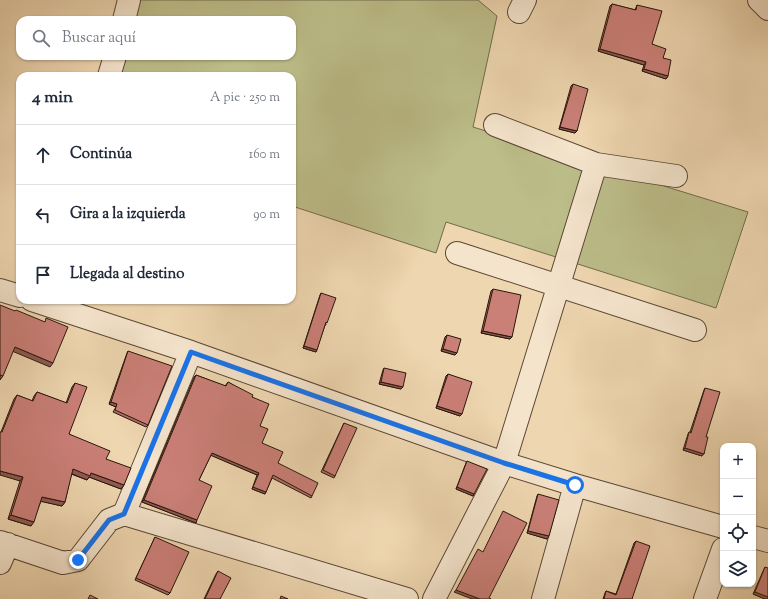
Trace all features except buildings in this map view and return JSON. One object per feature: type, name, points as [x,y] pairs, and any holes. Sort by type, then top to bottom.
[{"type":"street","points":[[125,16],[129,0]]},
{"type":"street","points":[[760,0],[768,9]]},
{"type":"street","points":[[111,72],[114,60]]},
{"type":"street","points":[[495,125],[596,164],[676,176]]},
{"type":"street","points":[[434,599],[504,463],[596,164]]},
{"type":"street","points":[[457,253],[695,330]]},
{"type":"street","points":[[0,290],[16,295]]},
{"type":"street","points":[[50,304],[191,352],[504,463],[720,526]]},
{"type":"street","points":[[124,514],[191,352]]},
{"type":"street","points":[[543,599],[575,485]]},
{"type":"street","points":[[3,550],[63,563],[78,560],[109,520],[124,514],[407,599]]},
{"type":"street","points":[[756,537],[768,541]]},
{"type":"street","points":[[705,599],[722,551]]},
{"type":"green space","points":[[139,0],[478,0],[497,16],[473,127],[748,212],[716,308],[446,222],[436,253],[296,207],[296,72],[118,72],[122,60],[296,60],[296,16],[134,16]]},
{"type":"route","points":[[78,560],[109,520],[124,514],[191,352],[504,463],[575,485]]}]
